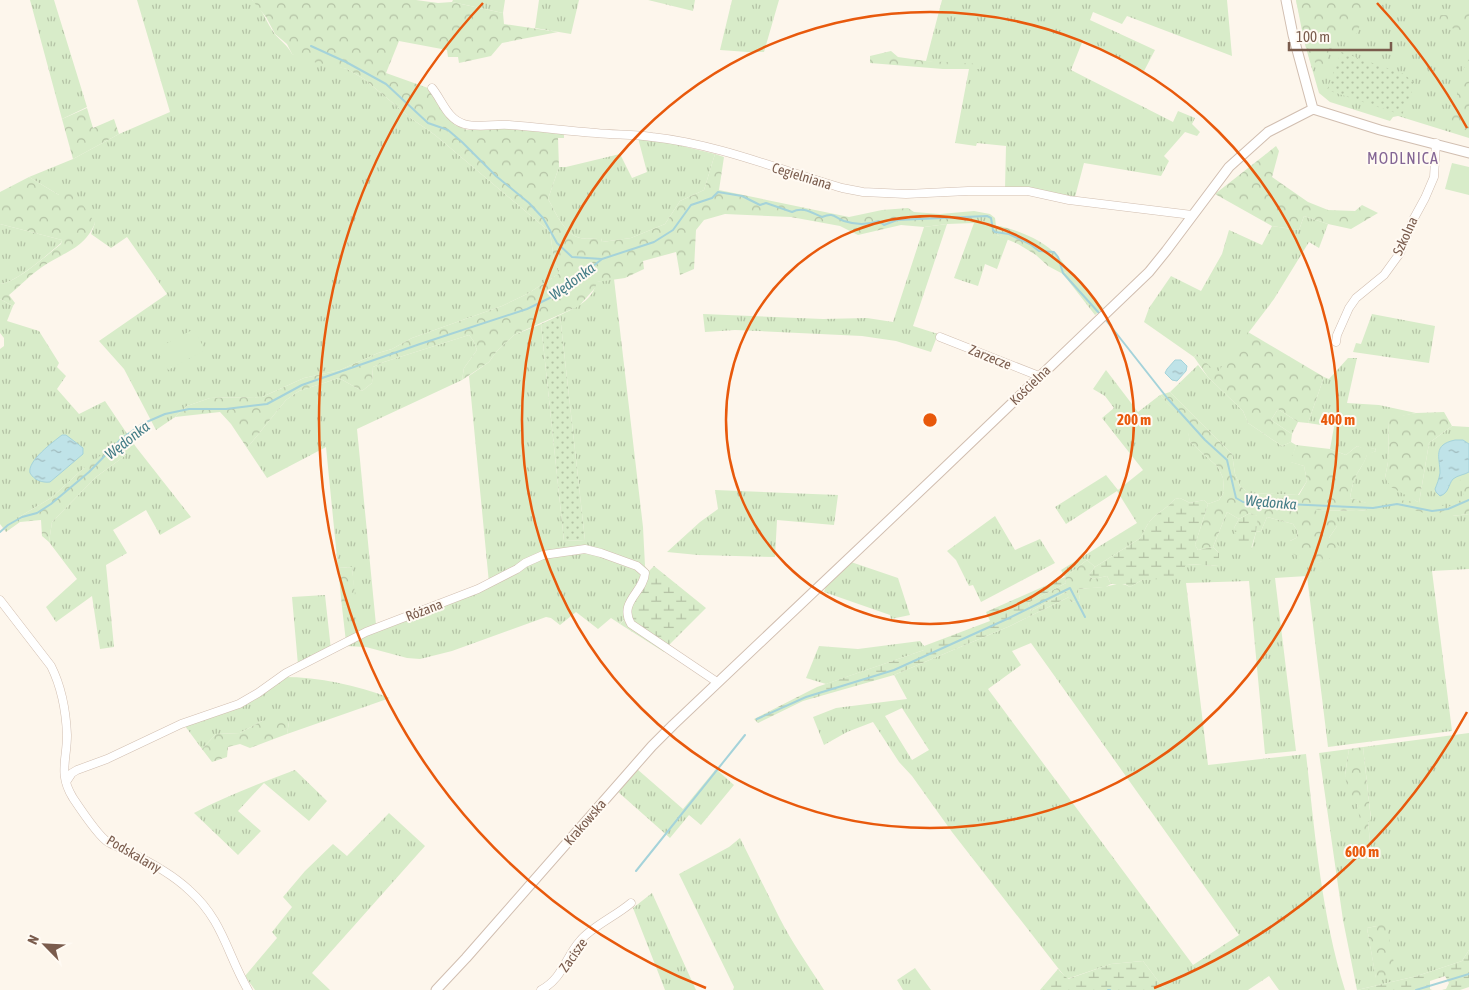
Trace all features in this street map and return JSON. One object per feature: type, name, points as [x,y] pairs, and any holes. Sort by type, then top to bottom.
[{"type":"street","points":[[1286,0],[1293,36],[1313,109],[1380,130],[1469,153]]},
{"type":"street","name":"Cegielniana","points":[[432,88],[447,112],[463,124],[478,126],[510,125],[680,140],[842,188],[863,192],[906,194],[1028,191],[1069,200],[1192,215]]},
{"type":"street","name":"Kościelna","points":[[741,660],[1149,272],[1229,167],[1268,132],[1313,109]]},
{"type":"street","name":"Szkolna","points":[[1336,342],[1337,335],[1349,308],[1356,298],[1384,275],[1400,252],[1412,220],[1425,198],[1434,177],[1436,143]]},
{"type":"street","name":"Zarzecze","points":[[940,337],[1039,376]]},
{"type":"street","name":"Różana","points":[[66,782],[72,773],[77,770],[107,759],[181,724],[248,700],[286,673],[380,626],[478,589],[543,555],[575,550],[585,549],[601,553],[637,566],[645,574],[645,579],[630,602],[627,611],[627,618],[631,624],[718,682]]},
{"type":"street","name":"Podskalany","points":[[0,600],[56,675],[66,717],[67,738],[63,766],[66,782],[73,797],[107,842],[140,857],[164,871],[188,889],[208,910],[224,938],[248,990]]},
{"type":"street","name":"Krakowska","points":[[436,990],[652,746],[741,660]]},
{"type":"street","name":"Zacisze","points":[[541,990],[549,986],[558,976],[581,939],[631,903]]},
{"type":"green space","points":[[30,0],[54,0],[87,107],[62,119]]},
{"type":"green space","points":[[137,0],[252,0],[262,11],[274,33],[288,47],[292,54],[347,69],[364,79],[412,119],[435,135],[550,232],[554,260],[560,273],[527,294],[502,306],[412,338],[392,349],[378,353],[340,370],[304,378],[262,397],[210,398],[187,406],[156,430],[124,369],[99,341],[167,294],[127,237],[111,248],[91,234],[95,223],[59,195],[29,177],[73,159],[119,134],[170,112]]},
{"type":"green space","points":[[252,0],[416,0],[438,3],[452,2],[503,13],[504,24],[558,32],[502,43],[491,56],[459,63],[458,57],[448,57],[447,50],[399,41],[386,73],[428,88],[455,125],[467,130],[504,128],[564,134],[564,138],[558,138],[559,167],[548,199],[564,226],[579,238],[601,238],[602,242],[631,238],[665,224],[680,201],[704,190],[715,154],[724,157],[719,190],[849,217],[882,210],[908,208],[914,212],[940,214],[974,211],[974,223],[924,227],[901,225],[858,235],[840,226],[791,217],[725,214],[704,220],[696,230],[694,269],[680,275],[676,252],[643,261],[644,269],[625,278],[597,282],[595,288],[579,306],[514,335],[496,352],[489,362],[462,380],[464,368],[477,350],[469,335],[373,367],[372,383],[362,391],[339,378],[299,391],[286,400],[247,448],[231,424],[220,412],[175,417],[187,406],[210,398],[262,397],[304,378],[340,370],[378,353],[392,349],[412,338],[502,306],[527,294],[560,273],[554,260],[550,232],[435,135],[412,119],[364,79],[347,69],[304,60],[292,54],[287,44],[275,34],[266,17]]},
{"type":"green space","points":[[453,0],[505,0],[503,13],[452,2]]},
{"type":"green space","points":[[539,0],[579,0],[571,34],[535,28]]},
{"type":"green space","points":[[648,0],[695,0],[693,11]]},
{"type":"green space","points":[[732,0],[779,0],[764,52],[720,50]]},
{"type":"green space","points":[[942,0],[1227,0],[1232,56],[1127,16],[1122,24],[1093,12],[1090,20],[1155,50],[1144,71],[1083,40],[1071,70],[1173,122],[1178,111],[1195,118],[1192,124],[1200,132],[1197,136],[1185,132],[1164,156],[1169,161],[1161,176],[1084,163],[1075,197],[1030,189],[1005,189],[1006,146],[977,143],[976,146],[955,143],[969,69],[981,69],[926,61]]},
{"type":"green space","points":[[1296,0],[1469,0],[1469,138],[1398,116],[1393,117],[1390,121],[1330,102],[1319,93],[1304,41]]},
{"type":"green space","points":[[1296,0],[1366,0],[1364,15],[1355,38],[1338,32],[1325,65],[1310,61]]},
{"type":"green space","points":[[1469,10],[1469,32],[1438,25],[1440,15],[1466,15]]},
{"type":"green space","points":[[891,51],[898,57],[926,61],[982,64],[981,69],[943,69],[870,63],[870,56]]},
{"type":"green space","points":[[1341,52],[1404,74],[1415,84],[1402,115],[1327,90]]},
{"type":"green space","points":[[1469,59],[1469,131],[1450,126],[1462,72]]},
{"type":"green space","points":[[87,108],[93,128],[114,119],[119,134],[73,159],[62,119]]},
{"type":"green space","points":[[638,138],[666,142],[715,154],[704,190],[680,201],[665,224],[631,238],[602,242],[601,238],[582,238],[572,234],[560,220],[548,199],[559,167],[620,154],[632,178],[647,172]]},
{"type":"green space","points":[[1276,146],[1279,151],[1272,177],[1308,202],[1328,210],[1355,211],[1362,205],[1378,213],[1351,229],[1304,216],[1299,230],[1272,226],[1215,194]]},
{"type":"green space","points":[[1452,163],[1469,167],[1469,195],[1445,189]]},
{"type":"green space","points":[[29,177],[59,195],[73,193],[95,223],[79,245],[38,270],[9,295],[15,303],[13,306],[0,299],[0,284],[14,279],[32,267],[61,244],[62,240],[0,224],[0,192]]},
{"type":"green space","points":[[974,211],[990,214],[995,218],[996,226],[1000,226],[997,235],[1008,239],[997,269],[985,264],[978,286],[954,278],[974,223]]},
{"type":"green space","points":[[1304,216],[1328,224],[1319,248],[1309,242],[1274,299],[1217,374],[1197,354],[1194,357],[1144,322],[1149,308],[1171,276],[1201,291],[1222,254],[1229,230],[1262,245],[1272,226],[1299,230]]},
{"type":"green space","points":[[0,224],[62,240],[40,261],[14,279],[0,284]]},
{"type":"green space","points":[[947,224],[913,326],[938,334],[931,352],[896,341],[862,336],[735,330],[705,332],[703,314],[823,319],[867,318],[893,322],[924,227]]},
{"type":"green space","points":[[1000,226],[1020,232],[1040,242],[1056,254],[1068,271],[1063,274],[1048,266],[1036,255],[1018,244],[997,235]]},
{"type":"green space","points":[[1068,271],[1103,308],[1095,315],[1063,274]]},
{"type":"green space","points":[[614,279],[643,527],[645,566],[649,571],[641,592],[630,612],[620,624],[611,618],[598,629],[576,612],[560,625],[551,618],[546,617],[452,651],[420,659],[407,658],[366,647],[345,646],[379,629],[489,587],[526,567],[531,559],[489,583],[469,376],[489,362],[496,352],[514,335],[541,324],[564,541],[585,540],[560,315],[588,299],[596,282]]},
{"type":"green space","points":[[0,299],[13,306],[7,321],[39,331],[59,363],[57,367],[66,376],[57,389],[79,414],[105,401],[136,447],[191,517],[160,535],[146,510],[113,530],[127,553],[106,565],[114,647],[100,649],[92,596],[56,622],[46,607],[77,579],[49,542],[52,522],[96,477],[126,455],[84,468],[51,498],[19,517],[20,522],[6,532],[0,524],[0,349],[4,346],[4,338],[0,333]]},
{"type":"green space","points":[[1372,314],[1435,326],[1429,363],[1353,352],[1356,343],[1361,344]]},
{"type":"green space","points":[[560,315],[585,540],[564,541],[541,324]]},
{"type":"green space","points":[[194,329],[205,350],[168,370],[156,349]]},
{"type":"green space","points":[[1248,332],[1324,377],[1308,423],[1298,422],[1278,409],[1271,420],[1292,434],[1291,442],[1282,446],[1248,423],[1243,411],[1208,377],[1194,357],[1197,354],[1217,373]]},
{"type":"green space","points":[[469,335],[477,350],[464,368],[462,380],[357,429],[376,625],[346,642],[342,607],[355,604],[352,567],[338,568],[326,447],[267,478],[247,448],[286,400],[299,391],[339,378],[362,391],[372,383],[373,367]]},
{"type":"green space","points":[[1348,358],[1357,358],[1347,403],[1379,405],[1416,413],[1389,419],[1388,462],[1385,478],[1419,503],[1429,443],[1452,426],[1469,427],[1469,496],[1452,516],[1469,514],[1469,569],[1432,571],[1452,731],[1328,747],[1307,576],[1275,578],[1296,751],[1265,754],[1249,581],[1186,583],[1208,765],[1306,754],[1324,902],[1345,990],[1279,990],[1269,976],[1248,990],[1169,990],[1162,986],[1143,961],[1111,964],[1067,979],[952,832],[912,776],[899,762],[873,722],[847,732],[824,745],[813,717],[836,708],[907,699],[894,675],[1010,626],[1069,597],[1071,602],[1080,600],[1078,589],[1119,584],[1130,587],[1142,580],[1155,578],[1186,564],[1219,566],[1219,553],[1213,547],[1227,512],[1239,519],[1234,528],[1252,548],[1256,532],[1261,531],[1267,517],[1293,524],[1298,532],[1296,538],[1290,541],[1298,556],[1298,563],[1321,562],[1329,538],[1337,526],[1316,514],[1315,510],[1367,510],[1366,503],[1350,498],[1355,477],[1367,454],[1376,451],[1375,448],[1366,450],[1357,446],[1346,455],[1330,449],[1334,427],[1308,423],[1324,377],[1329,379]],"holes":[[[1031,643],[1239,935],[1193,965],[988,689],[1021,665],[1012,651]],[[902,708],[929,750],[912,760],[885,716]]]},
{"type":"green space","points":[[1198,365],[1243,411],[1248,423],[1282,446],[1291,442],[1296,445],[1291,462],[1304,466],[1307,481],[1298,495],[1249,493],[1240,486],[1235,474],[1232,454],[1170,392]]},
{"type":"green space","points":[[1106,370],[1138,412],[1160,395],[1187,424],[1190,442],[1218,467],[1223,478],[1224,492],[1219,500],[1208,504],[1204,500],[1190,503],[1180,498],[1175,499],[1148,523],[1139,539],[1095,567],[1087,560],[1065,577],[1061,570],[1137,523],[1117,491],[1066,524],[1055,507],[1106,475],[1118,490],[1143,470],[1102,418],[1114,408],[1105,396],[1093,389]]},
{"type":"green space","points":[[1170,392],[1232,454],[1235,474],[1240,486],[1249,493],[1299,495],[1307,481],[1304,466],[1290,462],[1296,445],[1330,449],[1346,455],[1357,446],[1366,449],[1375,448],[1376,451],[1367,455],[1357,474],[1350,498],[1367,503],[1367,510],[1316,510],[1317,514],[1335,517],[1337,526],[1329,538],[1339,546],[1334,556],[1324,561],[1301,566],[1298,563],[1298,556],[1285,551],[1290,541],[1296,538],[1298,532],[1293,524],[1267,517],[1261,531],[1256,532],[1257,516],[1250,513],[1239,519],[1227,512],[1213,547],[1198,550],[1195,545],[1208,504],[1219,500],[1224,492],[1223,478],[1218,467],[1190,442],[1186,424],[1160,395]]},
{"type":"green space","points":[[1278,409],[1298,422],[1292,434],[1271,420]]},
{"type":"green space","points":[[1444,412],[1452,426],[1429,443],[1419,503],[1445,506],[1444,512],[1429,514],[1396,506],[1397,500],[1418,502],[1391,487],[1385,478],[1388,462],[1389,418],[1416,413]]},
{"type":"green space","points":[[113,446],[126,455],[96,477],[52,522],[49,542],[42,536],[41,520],[20,522],[19,517],[51,498],[84,468]]},
{"type":"green space","points":[[1464,477],[1469,478],[1469,514],[1452,516],[1448,507],[1461,500],[1464,493],[1458,488],[1458,482]]},
{"type":"green space","points":[[715,490],[838,495],[834,525],[777,520],[775,557],[698,555],[667,552],[700,522],[718,509]]},
{"type":"green space","points":[[1180,498],[1190,503],[1204,500],[1208,504],[1195,545],[1198,550],[1213,547],[1219,553],[1219,566],[1186,564],[1180,578],[1142,580],[1130,587],[1125,584],[1111,584],[1107,576],[1093,579],[1089,575],[1095,567],[1139,539],[1153,518],[1175,499]]},
{"type":"green space","points":[[1250,513],[1258,516],[1251,549],[1237,540],[1234,528],[1239,519]]},
{"type":"green space","points":[[995,516],[1015,550],[1040,539],[1055,563],[981,602],[973,585],[969,586],[956,560],[947,551]]},
{"type":"green space","points":[[1087,560],[1095,567],[1089,575],[1093,579],[1107,576],[1111,584],[1106,587],[1078,589],[1080,600],[1071,602],[1066,592],[1031,611],[1028,603],[1066,583],[1065,577]]},
{"type":"green space","points":[[851,562],[898,578],[910,615],[891,619],[890,615],[824,592],[826,586]]},
{"type":"green space","points":[[654,566],[706,608],[664,652],[620,624],[629,615],[633,602],[647,579],[649,571]]},
{"type":"green space","points":[[352,567],[356,605],[342,607],[338,568]]},
{"type":"green space","points":[[1065,577],[1066,583],[1028,603],[1031,611],[1066,592],[1069,597],[1010,626],[894,675],[803,701],[758,723],[754,719],[817,687],[924,650],[924,646],[990,621],[986,612]]},
{"type":"green space","points":[[325,595],[331,650],[298,665],[292,597]]},
{"type":"green space","points":[[920,641],[924,646],[924,650],[826,684],[806,678],[819,646],[858,649]]},
{"type":"green space","points":[[283,677],[311,678],[338,683],[390,698],[287,734],[289,722],[262,721],[240,733],[216,734],[202,749],[185,726],[245,703]]},
{"type":"green space","points":[[282,717],[289,722],[287,734],[250,748],[240,744],[228,747],[227,757],[212,762],[202,749],[216,734],[240,733],[262,721]]},
{"type":"green space","points":[[1469,733],[1469,950],[1462,961],[1417,976],[1357,990],[1343,920],[1319,753],[1349,749],[1345,775],[1357,804],[1371,853],[1368,821],[1371,819],[1363,747]],"holes":[[[1377,926],[1376,978],[1367,928]]]},
{"type":"green space","points":[[1363,747],[1371,820],[1368,821],[1371,853],[1366,853],[1357,804],[1349,799],[1345,775],[1349,749]]},
{"type":"green space","points":[[637,769],[683,809],[716,769],[734,785],[701,825],[689,815],[670,838],[617,791]]},
{"type":"green space","points":[[295,770],[327,801],[309,821],[264,783],[238,811],[261,831],[238,855],[194,813],[231,795]]},
{"type":"green space","points":[[389,813],[425,846],[312,973],[330,990],[255,990],[245,976],[277,938],[272,932],[292,907],[283,897],[305,871],[333,844],[347,856]]},
{"type":"green space","points":[[740,838],[784,927],[824,990],[733,990],[734,987],[679,874],[729,847]]},
{"type":"green space","points":[[652,893],[696,990],[665,990],[633,908]]},
{"type":"green space","points":[[1377,919],[1386,921],[1395,969],[1392,977],[1376,979],[1367,928],[1377,926]]},
{"type":"green space","points":[[1469,950],[1469,987],[1460,990],[1442,990],[1446,989],[1449,983],[1445,976],[1430,981],[1430,989],[1432,990],[1357,990],[1417,976],[1462,961]]},
{"type":"green space","points":[[1143,961],[1162,986],[1169,990],[1040,990],[1058,969],[1068,979],[1111,964]]},
{"type":"green space","points":[[915,968],[931,990],[903,990],[897,980]]},
{"type":"water","points":[[1175,360],[1181,360],[1187,366],[1186,371],[1177,381],[1172,380],[1165,373]]},
{"type":"water","points":[[62,435],[66,435],[83,448],[83,454],[50,482],[36,479],[30,473],[32,463]]},
{"type":"water","points":[[1463,440],[1469,444],[1469,472],[1453,479],[1447,491],[1440,496],[1435,489],[1440,473],[1440,448],[1448,442]]},
{"type":"waterway","points":[[311,46],[346,62],[386,84],[428,123],[448,130],[496,176],[529,203],[543,218],[557,243],[572,257],[602,259]]},
{"type":"waterway","name":"Wędonka","points":[[0,532],[22,517],[37,513],[51,504],[89,472],[121,439],[142,424],[165,414],[189,409],[226,409],[267,404],[302,385],[527,309],[558,294],[602,259],[654,242],[673,230],[691,205],[712,198],[718,192],[742,196],[760,205],[766,203],[792,212],[804,210],[822,217],[832,215],[844,221],[857,224],[879,221],[884,225],[897,220],[987,216],[991,218],[995,232],[1009,234],[1030,244],[1039,251],[1054,252],[1058,257],[1063,273],[1099,313]]},
{"type":"waterway","name":"Wędonka","points":[[1105,319],[1168,399],[1205,440],[1227,460],[1236,498],[1243,502],[1373,508],[1397,504],[1432,511],[1448,509],[1469,500]]},
{"type":"waterway","points":[[757,719],[806,697],[894,670],[1070,588],[1085,617]]},
{"type":"waterway","points":[[636,871],[745,735]]},
{"type":"waterway","points":[[1416,990],[1469,974]]},
{"type":"district","name":"MODLNICA","points":[[1403,158]]}]
